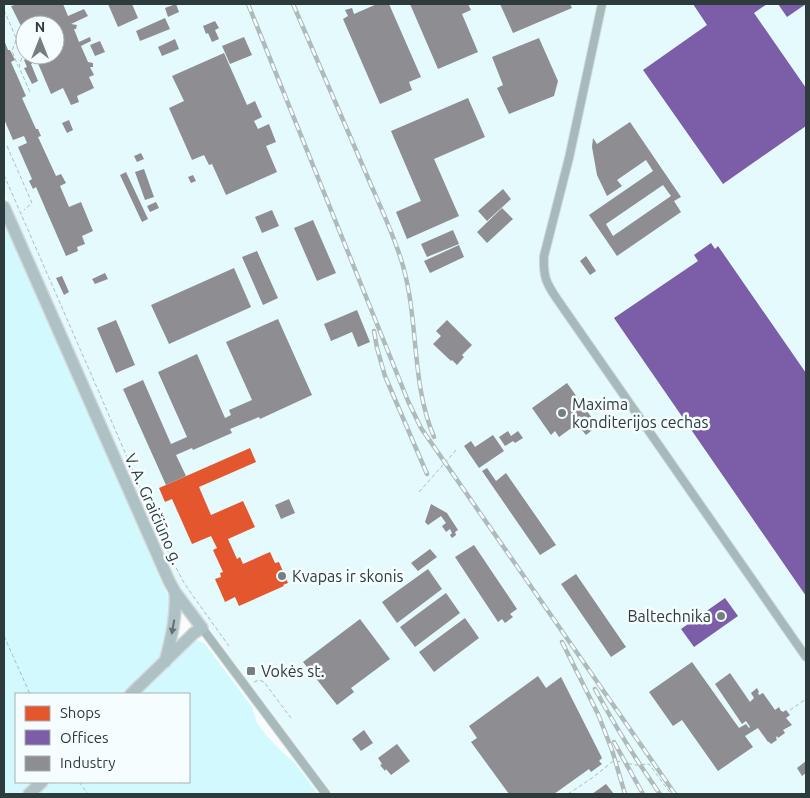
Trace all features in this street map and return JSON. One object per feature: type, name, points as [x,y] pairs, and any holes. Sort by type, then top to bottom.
[{"type":"main road","name":"V. A. Graičiūno g.","points":[[4,207],[169,582],[202,628]]},
{"type":"main road","points":[[165,662],[175,614],[175,592]]},
{"type":"main road","points":[[133,693],[194,633],[202,628]]},
{"type":"main road","points":[[30,794],[41,783]]},
{"type":"street","points":[[602,4],[569,158],[544,256],[546,279],[557,299],[806,657]]},
{"type":"street","name":"V. A. Graičiūno g.","points":[[202,628],[326,794]]},
{"type":"path","points":[[4,11],[15,37]]},
{"type":"path","points":[[15,42],[12,51],[15,58]]},
{"type":"path","points":[[19,67],[30,92]]},
{"type":"path","points":[[7,146],[32,203],[24,210]]},
{"type":"path","points":[[4,175],[169,554],[183,581],[229,646]]},
{"type":"path","points":[[419,492],[457,450]]},
{"type":"path","points":[[4,636],[30,693]]},
{"type":"path","points":[[246,686],[259,680],[264,682],[291,718]]},
{"type":"path","points":[[790,710],[806,699]]},
{"type":"path","points":[[568,794],[615,761],[625,761],[636,765],[649,764],[671,794]]},
{"type":"path","points":[[80,783],[88,794]]},
{"type":"shaded area","points":[[4,4],[806,4],[806,794],[333,794],[179,587],[159,549],[4,191]]},
{"type":"shaded area","points":[[4,223],[171,603],[164,645],[158,660],[147,674],[126,693],[15,693],[15,783],[35,783],[23,794],[4,794]]},
{"type":"shaded area","points":[[197,640],[205,644],[252,707],[257,723],[266,735],[295,763],[318,794],[37,794],[49,783],[190,783],[190,693],[140,693],[191,643]]},
{"type":"building: Shops","points":[[250,448],[256,462],[199,487],[211,515],[243,501],[255,527],[228,539],[237,559],[240,557],[243,564],[270,552],[275,563],[279,562],[288,583],[239,606],[235,597],[225,602],[215,579],[221,577],[220,573],[223,572],[213,550],[217,548],[211,536],[192,544],[172,499],[165,502],[159,488]]},
{"type":"building: Offices","points":[[693,4],[767,4],[754,13],[806,88],[806,126],[723,184],[643,70],[707,25]]},
{"type":"building: Offices","points":[[778,4],[806,4],[787,17]]},
{"type":"building: Offices","points":[[711,243],[715,249],[718,246],[806,373],[806,596],[614,318],[698,261],[694,255]]},
{"type":"building: Offices","points":[[725,598],[738,616],[694,647],[681,629]]},
{"type":"building: Industry","points":[[18,4],[63,4],[68,16],[84,9],[88,16],[71,24],[77,25],[76,29],[74,29],[79,42],[90,37],[91,41],[81,46],[88,62],[93,63],[93,67],[90,67],[94,75],[89,77],[94,88],[77,96],[79,102],[71,105],[63,88],[51,94],[39,65],[65,65],[65,15],[16,15],[11,6]]},
{"type":"building: Industry","points":[[108,4],[132,4],[138,18],[118,27]]},
{"type":"building: Industry","points":[[176,4],[179,12],[168,17],[165,8]]},
{"type":"building: Industry","points":[[377,4],[389,4],[421,77],[409,82],[412,90],[380,104],[343,19],[348,16],[345,10],[352,8],[354,14]]},
{"type":"building: Industry","points":[[410,4],[468,4],[471,10],[462,14],[478,52],[438,69]]},
{"type":"building: Industry","points":[[500,4],[570,4],[572,8],[513,33]]},
{"type":"building: Industry","points":[[165,18],[170,29],[140,41],[136,31]]},
{"type":"building: Industry","points":[[215,21],[219,28],[215,30],[219,39],[212,42],[203,26]]},
{"type":"building: Industry","points":[[244,37],[252,55],[230,64],[222,46]]},
{"type":"building: Industry","points":[[539,38],[558,81],[554,96],[509,114],[497,88],[503,85],[492,57]]},
{"type":"building: Industry","points":[[175,39],[179,49],[162,56],[158,47]]},
{"type":"building: Industry","points":[[4,40],[15,60],[11,62],[26,96],[22,98],[41,136],[38,137],[56,176],[61,174],[66,183],[60,186],[69,207],[81,202],[93,231],[82,236],[85,244],[77,247],[78,251],[66,256],[36,187],[33,189],[29,181],[32,179],[18,147],[27,143],[24,136],[13,140],[4,119]]},
{"type":"building: Industry","points":[[100,41],[105,52],[95,56],[90,45]]},
{"type":"building: Industry","points":[[224,53],[247,105],[255,101],[262,117],[254,121],[258,129],[269,124],[276,142],[266,146],[277,172],[226,195],[212,164],[209,165],[204,155],[192,160],[169,108],[184,101],[172,76]]},
{"type":"building: Industry","points":[[26,65],[31,65],[38,81],[32,84],[24,68],[27,67]]},
{"type":"building: Industry","points":[[468,98],[485,137],[434,159],[459,216],[407,239],[396,212],[421,201],[391,131]]},
{"type":"building: Industry","points":[[69,120],[73,130],[67,133],[62,123]]},
{"type":"building: Industry","points":[[630,122],[681,197],[674,201],[681,212],[617,256],[589,215],[653,171],[646,160],[617,180],[622,186],[607,196],[597,175],[592,147],[593,138],[597,144]],"holes":[[[663,185],[671,196],[613,236],[606,224]]]},
{"type":"building: Industry","points":[[141,153],[144,159],[137,162],[134,156]]},
{"type":"building: Industry","points":[[144,169],[154,197],[145,200],[135,172]]},
{"type":"building: Industry","points":[[126,172],[148,219],[142,222],[120,175]]},
{"type":"building: Industry","points":[[193,175],[196,181],[191,183],[188,177]]},
{"type":"building: Industry","points":[[503,189],[511,199],[487,221],[478,211]]},
{"type":"building: Industry","points":[[156,202],[159,208],[150,212],[147,206]]},
{"type":"building: Industry","points":[[502,208],[513,219],[487,243],[477,232]]},
{"type":"building: Industry","points":[[272,210],[279,226],[262,233],[255,217]]},
{"type":"building: Industry","points":[[313,220],[336,273],[317,281],[294,228]]},
{"type":"building: Industry","points":[[453,230],[459,244],[427,257],[421,244]]},
{"type":"building: Industry","points":[[459,245],[464,257],[430,273],[424,261]]},
{"type":"building: Industry","points":[[257,251],[278,298],[263,305],[242,257]]},
{"type":"building: Industry","points":[[586,256],[596,271],[590,275],[580,261]]},
{"type":"building: Industry","points":[[234,268],[251,307],[169,344],[151,305]]},
{"type":"building: Industry","points":[[105,273],[108,279],[95,284],[92,279]]},
{"type":"building: Industry","points":[[62,276],[69,292],[64,295],[56,278]]},
{"type":"building: Industry","points":[[357,310],[370,342],[358,347],[352,332],[331,341],[324,324]]},
{"type":"building: Industry","points":[[278,319],[312,395],[260,419],[259,417],[230,429],[232,433],[193,450],[192,448],[176,455],[186,476],[166,485],[123,389],[143,380],[171,444],[187,437],[158,372],[197,354],[225,418],[231,415],[229,410],[252,400],[226,342]]},
{"type":"building: Industry","points":[[116,320],[135,365],[116,373],[97,328]]},
{"type":"building: Industry","points":[[447,320],[472,345],[462,355],[464,357],[457,365],[433,344],[441,336],[436,331]]},
{"type":"building: Industry","name":"Maxima konditerijos cechas","points":[[567,383],[592,418],[596,427],[586,435],[577,424],[559,437],[555,431],[551,435],[532,408]]},
{"type":"building: Industry","points":[[508,431],[511,436],[518,431],[523,438],[505,446],[499,437]]},
{"type":"building: Industry","points":[[493,435],[504,451],[479,468],[464,446],[471,441],[475,447]]},
{"type":"building: Industry","points":[[487,468],[496,481],[506,473],[556,545],[540,555],[482,471]]},
{"type":"building: Industry","points":[[289,499],[295,513],[281,519],[275,505]]},
{"type":"building: Industry","points":[[431,504],[447,513],[458,530],[452,538],[450,529],[446,532],[442,526],[446,523],[441,516],[428,525],[425,522]]},
{"type":"building: Industry","points":[[474,545],[517,609],[510,614],[513,617],[505,623],[502,619],[498,622],[455,557]]},
{"type":"building: Industry","points":[[430,549],[437,557],[418,571],[411,563]]},
{"type":"building: Industry","points":[[428,569],[442,589],[397,623],[382,602]]},
{"type":"building: Industry","points":[[576,574],[626,647],[611,657],[561,584]]},
{"type":"building: Industry","points":[[446,593],[460,613],[415,647],[400,627]]},
{"type":"building: Industry","points":[[465,618],[479,638],[434,672],[419,652]]},
{"type":"building: Industry","points":[[360,619],[390,659],[351,688],[354,692],[337,705],[303,662]]},
{"type":"building: Industry","points":[[692,662],[739,728],[746,724],[750,727],[746,721],[742,724],[715,684],[730,673],[750,702],[754,698],[751,693],[757,688],[759,695],[763,693],[775,710],[779,707],[783,712],[786,710],[790,715],[786,718],[792,725],[783,730],[785,733],[778,738],[777,736],[777,740],[771,744],[758,728],[745,736],[753,747],[718,771],[682,720],[673,726],[649,692]]},
{"type":"building: Industry","points":[[538,676],[546,688],[561,677],[602,758],[599,761],[602,764],[591,772],[589,769],[554,794],[509,794],[471,742],[477,738],[469,726]]},
{"type":"building: Industry","points":[[364,730],[373,743],[361,751],[352,739]]},
{"type":"building: Industry","points":[[397,744],[410,761],[391,775],[380,765],[382,764],[378,758]]},
{"type":"building: Industry","points":[[806,761],[806,773],[802,776],[797,768]]},
{"type":"building: Industry","points":[[606,784],[614,794],[592,794]]},
{"type":"railway","points":[[248,4],[408,401],[421,428],[675,794]]},
{"type":"railway","points":[[293,4],[386,218],[403,266],[408,287],[418,374],[427,416],[434,437]]},
{"type":"railway","points":[[374,331],[385,376],[427,474]]},
{"type":"railway","points":[[562,642],[598,714],[612,750],[625,794]]},
{"type":"railway","points":[[595,689],[626,743],[660,794]]},
{"type":"railway","points":[[614,742],[643,794]]},
{"type":"place","name":"Maxima konditerijos cechas","points":[[562,413]]},
{"type":"place","name":"Kvapas ir skonis","points":[[282,576]]},
{"type":"place","name":"Baltechnika","points":[[721,616]]},
{"type":"place","name":"Vokės st.","points":[[251,671]]}]
